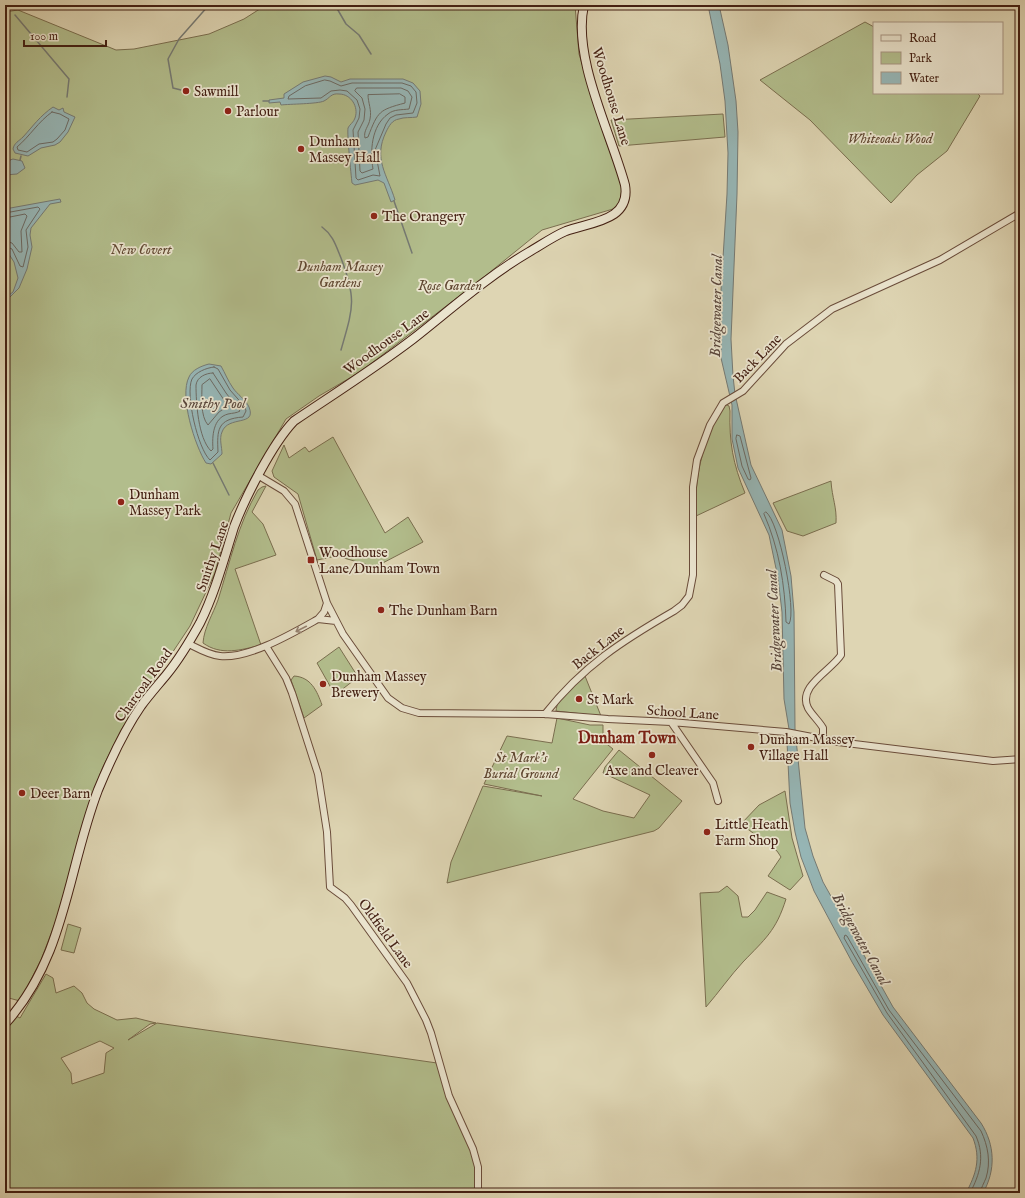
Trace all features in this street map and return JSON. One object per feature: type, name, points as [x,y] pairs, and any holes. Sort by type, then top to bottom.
[{"type":"main road","name":"Woodhouse Lane","points":[[259,476],[275,446],[294,421],[412,340],[473,290],[528,252],[564,232],[613,216],[621,208],[625,200],[625,185],[587,67],[582,43],[581,22],[584,5]]},
{"type":"main road","name":"Smithy Lane","points":[[189,644],[211,599],[235,525],[259,476]]},
{"type":"main road","name":"Charcoal Road","points":[[5,1024],[30,992],[44,964],[69,898],[95,799],[119,742],[142,705],[189,644]]},
{"type":"street","name":"Back Lane","points":[[545,714],[589,666],[619,643],[674,611],[682,605],[689,596],[692,575],[694,477],[697,460],[710,425],[720,407],[728,399],[741,393],[786,344],[832,309],[940,260],[1020,213]]},
{"type":"street","points":[[259,476],[284,490],[295,504],[327,603],[324,612],[318,620]]},
{"type":"street","points":[[822,738],[823,728],[808,708],[808,694],[814,681],[838,660],[841,655],[838,584],[836,581],[824,575]]},
{"type":"street","name":"School Lane","points":[[327,603],[336,621],[382,691],[388,698],[402,708],[420,713],[545,714],[671,722],[786,732],[845,743],[993,761],[1020,760]]},
{"type":"street","name":"Charcoal Road","points":[[189,644],[208,653],[221,656],[235,655],[266,646],[318,620],[336,621]]},
{"type":"street","name":"Oldfield Lane","points":[[266,646],[286,678],[318,774],[327,832],[330,887],[333,891],[346,898],[407,983],[419,1007],[431,1033],[449,1096],[474,1149],[478,1167],[478,1193]]},
{"type":"street","points":[[671,722],[714,783],[718,801]]},
{"type":"green space","name":"Dunham Massey Park","points":[[266,5],[575,5],[579,54],[607,144],[618,171],[622,189],[620,203],[613,209],[542,230],[479,281],[360,372],[319,396],[286,419],[231,513],[215,573],[190,626],[121,730],[102,769],[89,804],[65,897],[41,960],[20,1001],[5,997],[5,12],[18,10],[116,50],[134,49],[209,34],[244,19]]},
{"type":"green space","name":"Whiteoaks Wood","points":[[865,22],[873,26],[873,94],[978,94],[980,96],[947,151],[917,175],[891,203],[810,120],[760,80]]},
{"type":"green space","points":[[723,114],[725,137],[619,146],[611,120]]},
{"type":"green space","points":[[725,404],[729,406],[731,443],[737,472],[745,493],[696,516],[698,472],[711,430]]},
{"type":"green space","points":[[333,437],[385,533],[408,517],[423,542],[375,567],[337,556],[317,560],[298,494],[274,477],[272,471],[284,445],[289,458],[305,447],[309,452]]},
{"type":"green space","points":[[831,481],[836,512],[836,523],[803,536],[787,531],[773,503]]},
{"type":"green space","points":[[266,486],[252,512],[263,524],[276,555],[235,569],[261,645],[231,651],[217,650],[203,643],[205,632],[218,600],[245,516],[258,490]]},
{"type":"green space","points":[[339,647],[358,677],[335,695],[317,663]]},
{"type":"green space","points":[[294,676],[305,679],[309,682],[318,695],[322,705],[304,718],[291,680]]},
{"type":"green space","points":[[585,676],[601,716],[556,711],[559,700],[571,687]]},
{"type":"green space","name":"St Mark's Burial Ground","points":[[557,718],[590,725],[603,725],[603,741],[613,749],[573,799],[603,811],[634,818],[650,795],[603,773],[605,767],[619,750],[682,801],[659,828],[654,831],[447,883],[451,862],[483,786],[542,796],[484,784],[507,736],[552,743]]},
{"type":"green space","points":[[785,791],[792,838],[803,876],[790,890],[768,876],[781,857],[777,851],[741,824],[759,805]]},
{"type":"green space","points":[[727,886],[738,896],[742,917],[748,917],[755,910],[767,892],[786,899],[778,919],[769,934],[738,967],[706,1007],[700,893],[719,892]]},
{"type":"green space","points":[[68,924],[81,928],[74,953],[61,950]]},
{"type":"green space","points":[[46,974],[53,978],[56,993],[74,986],[82,993],[87,1003],[94,1009],[117,1020],[136,1018],[156,1023],[150,1024],[128,1040],[157,1023],[437,1063],[446,1096],[471,1149],[476,1166],[476,1193],[5,1193],[5,1010],[20,1018]],"holes":[[[100,1041],[114,1048],[106,1053],[104,1073],[72,1084],[71,1073],[61,1058]]]},
{"type":"water","points":[[708,5],[719,5],[728,45],[736,101],[738,132],[737,194],[731,339],[735,394],[751,465],[782,530],[791,576],[794,612],[795,729],[805,828],[813,856],[823,882],[893,1007],[986,1131],[991,1149],[992,1167],[983,1193],[966,1193],[975,1173],[977,1160],[977,1153],[973,1138],[883,1015],[852,962],[814,891],[801,857],[795,832],[790,803],[787,742],[789,729],[784,699],[782,612],[778,578],[769,535],[738,468],[732,439],[732,405],[721,358],[721,290],[728,153],[725,101],[720,64]]},
{"type":"water","points":[[325,76],[341,82],[350,79],[403,79],[413,83],[420,91],[421,104],[417,117],[403,118],[394,121],[388,128],[382,142],[381,159],[395,200],[391,202],[384,183],[378,180],[355,185],[352,183],[348,128],[354,119],[356,110],[353,102],[347,96],[336,94],[324,101],[316,103],[281,105],[280,102],[269,103],[269,100],[284,98],[284,94],[303,82]]},
{"type":"water","points":[[53,107],[59,110],[63,108],[64,112],[75,117],[68,132],[60,142],[55,145],[41,148],[28,156],[15,153],[13,149],[16,144],[48,110]]},
{"type":"water","points":[[13,159],[22,161],[25,168],[17,174],[5,175],[5,170],[10,160]]},
{"type":"water","points":[[60,199],[61,202],[50,204],[31,228],[30,235],[32,247],[27,269],[19,288],[5,302],[5,298],[13,292],[18,278],[14,262],[5,248],[5,209]]},
{"type":"water","name":"Smithy Pool","points":[[209,364],[221,366],[233,388],[248,404],[250,413],[249,417],[246,419],[225,427],[221,437],[222,454],[211,464],[206,463],[197,445],[187,408],[186,396],[186,385],[192,372]]},
{"type":"waterway","points":[[181,90],[173,88],[168,59],[179,39],[209,5]]},
{"type":"waterway","points":[[335,5],[346,24],[359,35],[371,54]]},
{"type":"waterway","points":[[15,15],[69,79],[67,97]]},
{"type":"waterway","points":[[198,93],[206,94]]},
{"type":"waterway","points":[[263,101],[269,101]]},
{"type":"waterway","points":[[20,160],[21,156]]},
{"type":"waterway","points":[[394,201],[412,253]]},
{"type":"waterway","points":[[322,227],[332,237],[336,245],[346,272],[351,294],[352,304],[341,350]]},
{"type":"waterway","points":[[213,463],[229,495]]},
{"type":"place","name":"Sawmill","points":[[186,91]]},
{"type":"place","name":"Parlour","points":[[228,111]]},
{"type":"place","name":"Dunham Massey Hall","points":[[301,149]]},
{"type":"place","name":"The Orangery","points":[[374,216]]},
{"type":"place","name":"Dunham Massey Park","points":[[121,502]]},
{"type":"place","name":"Woodhouse Lane/Dunham Town","points":[[311,560]]},
{"type":"place","name":"The Dunham Barn","points":[[381,610]]},
{"type":"place","name":"Dunham Massey Brewery","points":[[323,684]]},
{"type":"place","name":"St Mark","points":[[579,699]]},
{"type":"place","name":"Dunham Massey Village Hall","points":[[751,747]]},
{"type":"place","name":"Axe and Cleaver","points":[[652,755]]},
{"type":"place","name":"Deer Barn","points":[[22,793]]},
{"type":"place","name":"Little Heath Farm Shop","points":[[707,832]]},
{"type":"district","name":"Dunham Town","points":[[627,737]]},
{"type":"park label","name":"New Covert","points":[[141,249]]},
{"type":"park label","name":"Dunham Massey Gardens","points":[[340,274]]},
{"type":"park label","name":"Rose Garden","points":[[450,285]]},
{"type":"water label","name":"Bridgewater Canal","points":[[716,306]]},
{"type":"water label","name":"Bridgewater Canal","points":[[774,621]]},
{"type":"water label","name":"Bridgewater Canal","points":[[861,939]]}]
